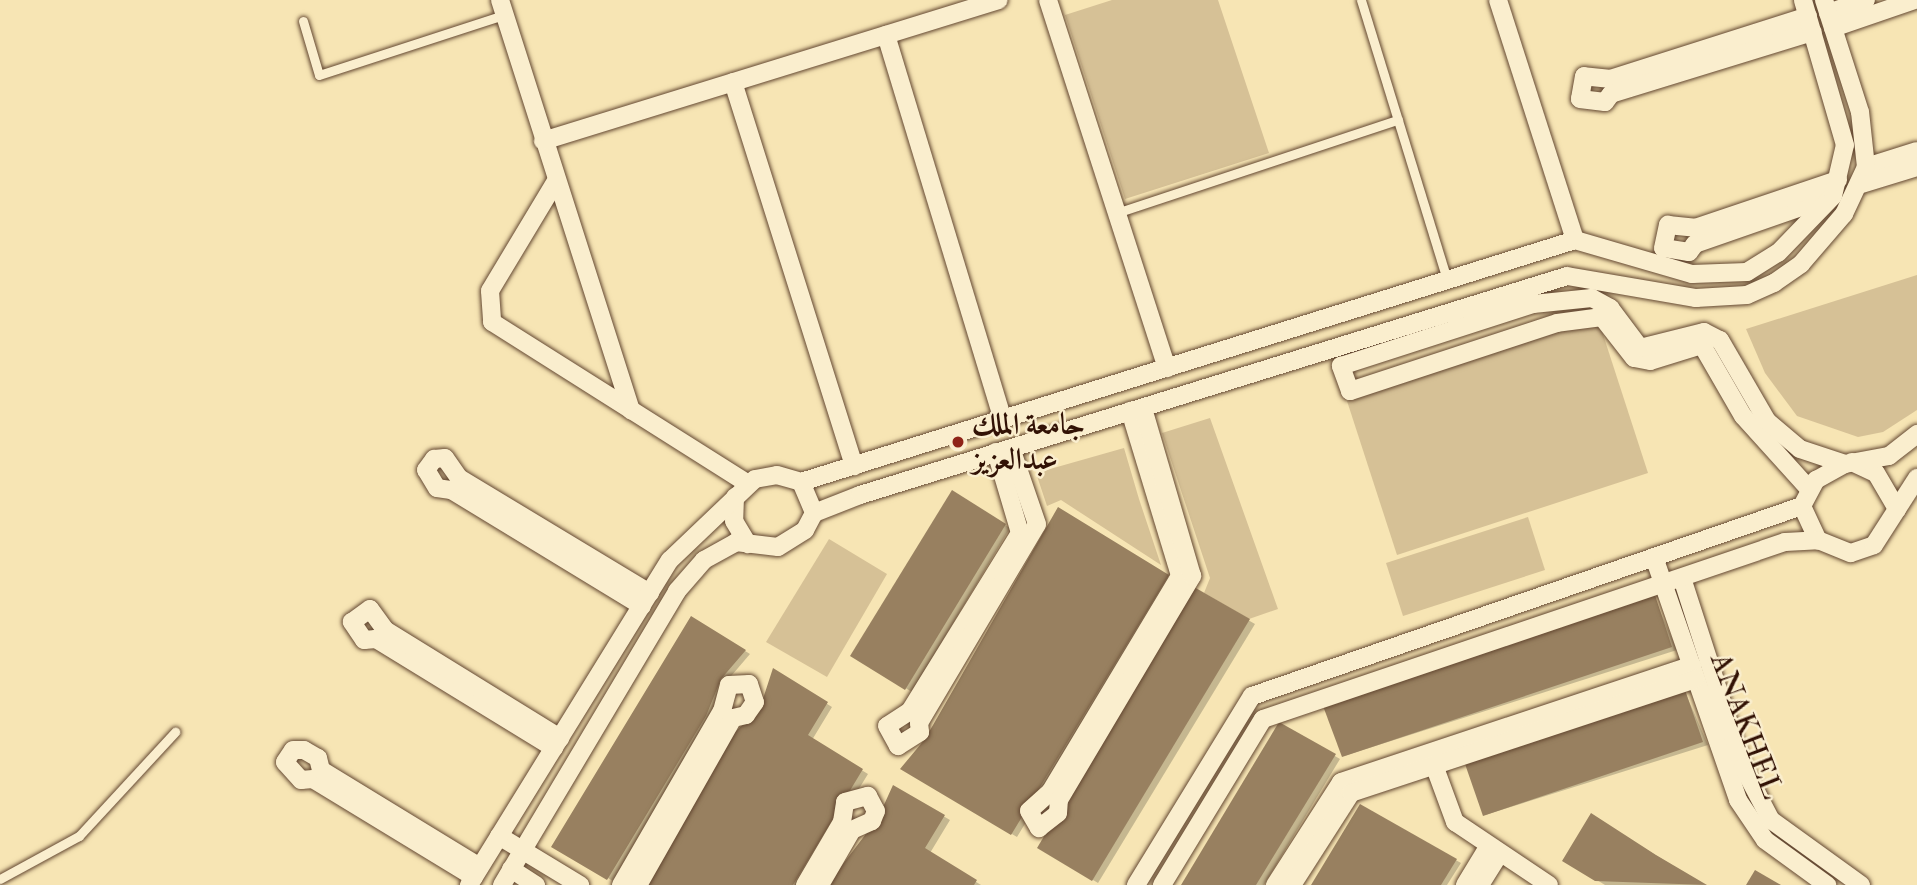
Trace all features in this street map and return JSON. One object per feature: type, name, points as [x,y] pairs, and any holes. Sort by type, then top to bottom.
[{"type":"street","points":[[544,141],[999,0]]},
{"type":"street","points":[[1048,0],[1167,368]]},
{"type":"street","points":[[1498,0],[1575,240]]},
{"type":"street","points":[[1829,13],[1866,0]]},
{"type":"street","points":[[1829,13],[1915,0]]},
{"type":"street","points":[[502,7],[631,411]]},
{"type":"street","points":[[1829,13],[1860,112],[1864,175]]},
{"type":"street","points":[[1808,16],[1611,94],[1605,102],[1580,99],[1584,76],[1611,79],[1808,16]]},
{"type":"street","points":[[474,876],[670,560],[742,491],[777,475],[801,482],[1575,240],[1692,274],[1746,272],[1778,253],[1835,188],[1845,145],[1808,16]]},
{"type":"street","points":[[886,35],[996,422]]},
{"type":"street","points":[[733,82],[854,466]]},
{"type":"street","points":[[536,885],[506,877],[677,591],[704,560],[736,542],[789,543],[814,513],[997,452],[1567,276],[1696,298],[1747,295],[1801,264],[1864,175],[1917,151]]},
{"type":"street","points":[[1864,175],[1917,167]]},
{"type":"street","points":[[556,181],[490,291],[492,322],[631,411],[742,491]]},
{"type":"street","points":[[1835,188],[1695,244],[1689,252],[1663,248],[1668,225],[1695,228],[1835,188]]},
{"type":"street","points":[[1809,489],[1743,415],[1702,345],[1650,361],[1634,358],[1602,317],[1557,323],[1350,391],[1341,366],[1533,304],[1592,298],[1610,308],[1640,348],[1704,332],[1720,340],[1767,421],[1800,449],[1876,473],[1897,509]]},
{"type":"street","points":[[1103,420],[1062,418],[1061,410],[1104,388]]},
{"type":"street","points":[[1136,410],[1192,576],[1059,800],[1059,813],[1039,828],[1029,811],[1050,792],[1180,576],[1136,410]]},
{"type":"street","points":[[996,422],[1031,428],[987,446],[997,452],[1037,524],[919,723],[920,732],[898,746],[887,726],[910,711],[1020,533],[997,452]]},
{"type":"street","points":[[1818,540],[1802,506],[1809,489],[1848,463],[1889,456],[1917,434]]},
{"type":"street","points":[[445,458],[459,478],[646,599],[451,490],[437,488],[426,470],[433,459],[445,458]]},
{"type":"street","points":[[1162,885],[1263,719],[1785,542],[1818,540],[1851,553],[1874,545],[1917,478]]},
{"type":"street","points":[[801,482],[814,513]]},
{"type":"street","points":[[742,491],[734,521],[748,544]]},
{"type":"street","points":[[1136,885],[1252,696],[1802,506]]},
{"type":"street","name":"ANAKHEL","points":[[1654,557],[1738,800],[1765,840],[1827,885]]},
{"type":"street","points":[[1682,578],[1743,767],[1771,820],[1861,885]]},
{"type":"street","points":[[370,609],[382,618],[385,630],[557,743],[376,639],[364,640],[352,622],[370,609]]},
{"type":"street","points":[[1292,885],[1351,793],[1694,672]]},
{"type":"street","points":[[1275,885],[1341,782],[1694,672]]},
{"type":"street","points":[[621,885],[722,711],[729,685],[749,684],[755,702],[746,715],[733,718],[638,885]]},
{"type":"street","points":[[293,750],[304,750],[317,758],[321,770],[474,876],[313,779],[301,780],[285,762],[293,750]]},
{"type":"street","points":[[1434,765],[1455,822],[1493,851],[1549,885]]},
{"type":"street","points":[[805,885],[842,822],[845,802],[868,796],[876,811],[872,821],[852,830],[820,885]]},
{"type":"street","points":[[499,836],[580,885]]},
{"type":"street","points":[[1465,885],[1493,851]]},
{"type":"street","points":[[1480,885],[1493,851]]},
{"type":"lane","points":[[1361,0],[1447,280]]},
{"type":"lane","points":[[303,21],[318,75],[502,7]]},
{"type":"lane","points":[[1116,213],[1398,120]]},
{"type":"lane","points":[[0,879],[79,836],[174,732]]},
{"type":"shaded area","points":[[1112,0],[1218,0],[1269,153],[1125,199],[1065,15]]},
{"type":"shaded area","points":[[1917,275],[1917,410],[1883,432],[1858,437],[1797,416],[1765,373],[1746,329]]},
{"type":"shaded area","points":[[1598,319],[1648,473],[1397,555],[1347,401]]},
{"type":"shaded area","points":[[1210,418],[1278,609],[1249,619],[1204,593],[1210,578],[1162,433]]},
{"type":"shaded area","points":[[1124,448],[1161,565],[1061,500],[1047,506],[1036,473]]},
{"type":"shaded area","points":[[1528,517],[1545,570],[1403,616],[1386,563]]},
{"type":"shaded area","points":[[829,539],[887,574],[827,677],[766,642]]},
{"type":"building","points":[[952,490],[1006,524],[905,690],[850,656]]},
{"type":"building","points":[[1058,507],[1169,575],[1011,835],[900,769],[925,739]]},
{"type":"building","points":[[1194,587],[1250,619],[1092,881],[1037,848]]},
{"type":"building","points":[[1655,595],[1672,647],[1342,757],[1323,706]]},
{"type":"building","points":[[691,616],[746,650],[721,679],[706,716],[607,880],[551,847]]},
{"type":"building","points":[[773,668],[828,702],[808,735],[863,769],[793,885],[642,885],[733,734],[760,708]]},
{"type":"building","points":[[1685,690],[1703,742],[1483,816],[1465,764]]},
{"type":"building","points":[[1279,722],[1336,754],[1256,885],[1181,885]]},
{"type":"building","points":[[893,785],[945,815],[925,848],[977,880],[974,885],[827,885],[878,818]]},
{"type":"building","points":[[1360,804],[1457,859],[1441,885],[1311,885]]},
{"type":"building","points":[[1591,813],[1707,885],[1595,881],[1562,861]]},
{"type":"building","points":[[1755,870],[1781,885],[1746,885]]},
{"type":"place","name":"جامعة الملك عبدالعزيز","points":[[958,442]]}]
